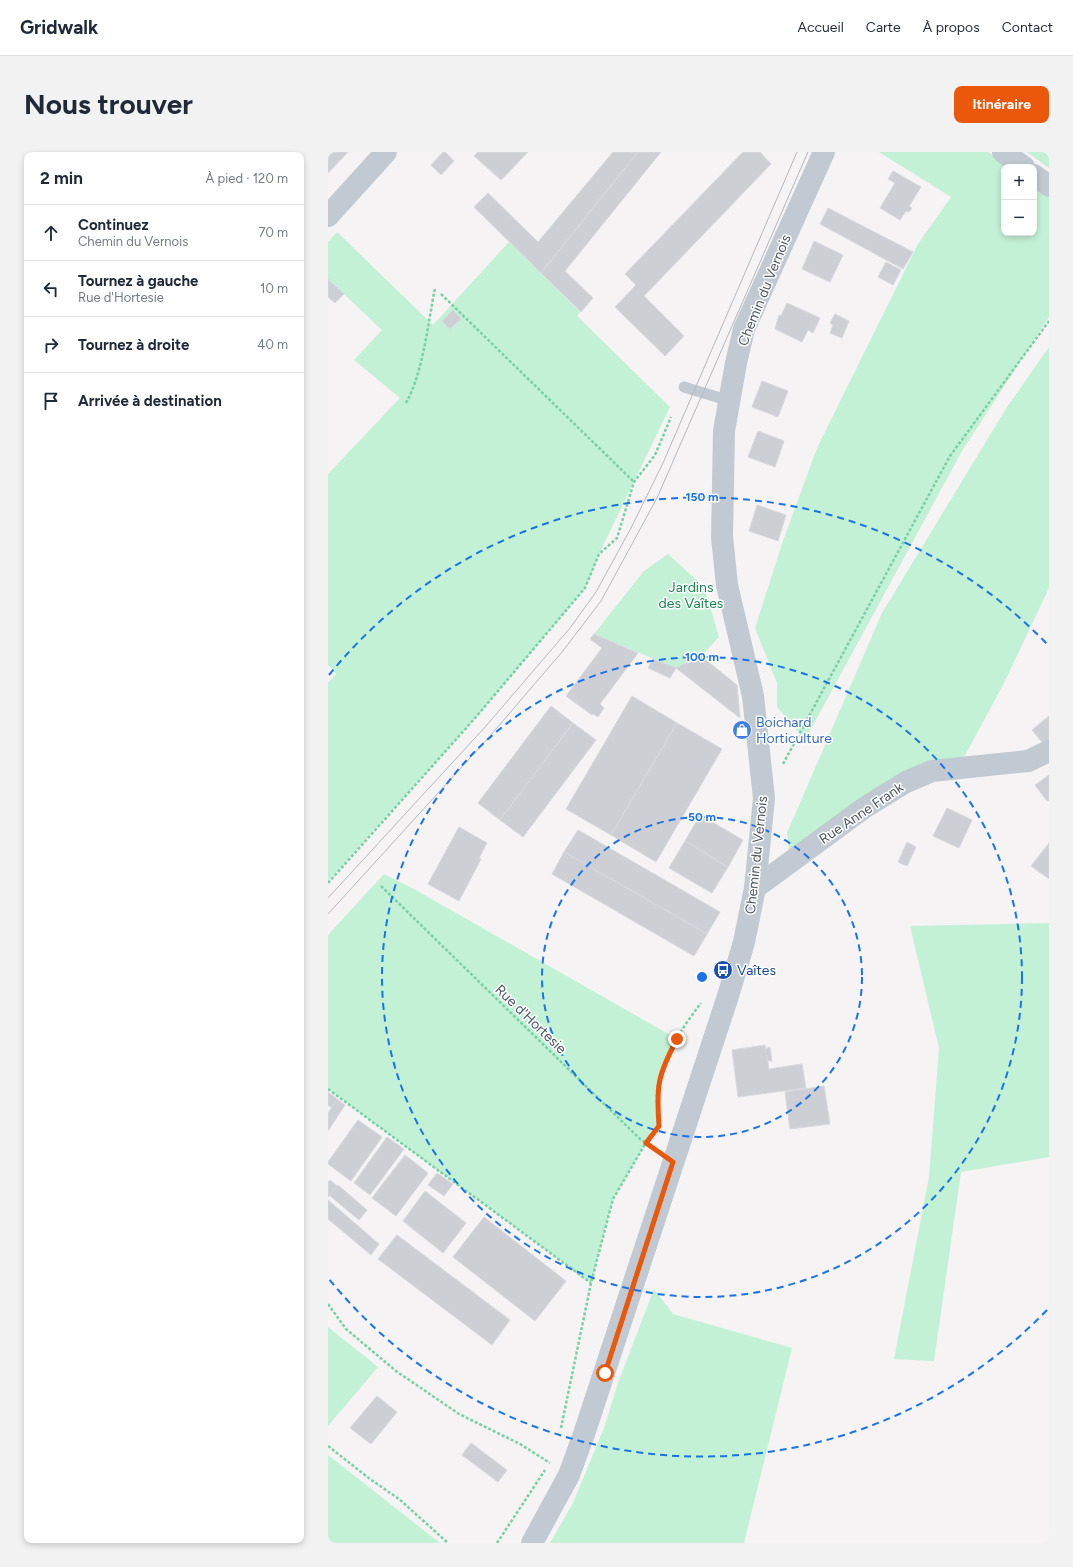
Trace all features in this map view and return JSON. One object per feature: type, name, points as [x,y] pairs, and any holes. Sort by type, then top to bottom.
[{"type":"street","points":[[328,216],[386,152]]},
{"type":"street","name":"Chemin du Vernois","points":[[532,1543],[569,1475],[589,1421],[731,988],[744,942],[755,888],[764,798],[753,696],[727,585],[722,537],[724,431],[744,329],[824,152]]},
{"type":"street","points":[[1003,152],[1020,164]]},
{"type":"street","points":[[1037,176],[1049,186]]},
{"type":"street","name":"Rue Anne Frank","points":[[755,888],[864,808],[906,782],[932,771],[1028,761],[1049,751]]},
{"type":"lane","points":[[684,387],[730,400]]},
{"type":"path","points":[[406,403],[412,392],[419,368],[436,288]]},
{"type":"path","points":[[441,294],[634,482]]},
{"type":"path","points":[[764,798],[950,456],[1049,322]]},
{"type":"path","points":[[328,883],[476,717],[585,588],[599,554],[616,538],[634,482],[654,454],[671,417]]},
{"type":"path","name":"Rue d'Hortesie","points":[[380,886],[646,1143],[673,1162]]},
{"type":"path","points":[[561,1431],[591,1283],[613,1199],[646,1143],[659,1126],[656,1093],[662,1066],[690,1018],[704,1000]]},
{"type":"path","points":[[328,1089],[591,1283]]},
{"type":"path","points":[[328,1304],[346,1329],[396,1371],[459,1414],[520,1444],[569,1475]]},
{"type":"path","points":[[328,1446],[370,1479],[399,1499],[448,1543]]},
{"type":"path","points":[[497,1543],[550,1462],[552,1456]]},
{"type":"green space","points":[[879,152],[988,152],[1006,164],[1001,164],[1001,236],[1037,236],[1037,184],[1049,193],[1049,317],[962,451],[805,740],[777,707],[777,683],[755,628],[783,541],[817,448],[918,244],[951,197]]},
{"type":"green space","points":[[1027,152],[1049,152],[1049,168]]},
{"type":"green space","points":[[337,232],[433,325],[509,242],[580,312],[577,316],[670,407],[599,554],[585,588],[476,717],[328,881],[328,683],[336,674],[328,665],[328,474],[400,398],[354,360],[382,330],[328,279],[328,242]]},
{"type":"green space","points":[[1049,347],[1049,588],[1004,683],[963,759],[790,857],[787,833],[882,613],[1007,407]]},
{"type":"green space","name":"Jardins des Vaîtes","points":[[668,554],[704,587],[719,637],[701,656],[676,668],[594,634],[644,571]]},
{"type":"green space","points":[[384,874],[414,889],[677,1039],[662,1066],[656,1093],[659,1126],[648,1139],[613,1199],[591,1283],[328,1089],[328,935]]},
{"type":"green space","points":[[1049,923],[1049,1157],[961,1172],[934,1361],[894,1359],[929,1177],[939,1048],[910,926]]},
{"type":"green space","points":[[654,1289],[673,1314],[792,1348],[744,1543],[550,1543],[573,1503],[604,1428],[618,1383]]},
{"type":"green space","points":[[328,1327],[378,1367],[328,1426]]},
{"type":"green space","points":[[328,1455],[440,1543],[328,1543]]},
{"type":"building","points":[[328,152],[348,152],[328,173]]},
{"type":"building","points":[[443,152],[445,152],[454,161],[441,175],[431,165]]},
{"type":"building","points":[[478,152],[528,152],[501,180],[474,156]]},
{"type":"building","points":[[613,152],[638,152],[541,273],[474,207],[488,193],[538,242]]},
{"type":"building","points":[[638,152],[661,152],[565,271],[593,298],[581,312],[541,273]]},
{"type":"building","points":[[743,152],[760,152],[771,164],[644,296],[684,336],[665,356],[615,307],[636,285],[625,274]]},
{"type":"building","points":[[893,171],[921,187],[909,206],[912,208],[909,212],[906,211],[900,220],[880,208],[895,183],[888,179]]},
{"type":"building","points":[[828,208],[913,252],[903,269],[820,224]]},
{"type":"building","points":[[814,241],[843,255],[830,282],[802,269]]},
{"type":"building","points":[[886,262],[901,270],[893,285],[878,277]]},
{"type":"building","points":[[328,279],[344,294],[335,303],[328,297]]},
{"type":"building","points":[[787,303],[820,318],[813,333],[808,330],[802,342],[775,329],[779,315],[781,316]]},
{"type":"building","points":[[453,310],[461,319],[450,329],[442,321]]},
{"type":"building","points":[[835,314],[849,321],[842,338],[830,333],[833,325],[830,323]]},
{"type":"building","points":[[762,381],[788,391],[778,417],[752,407]]},
{"type":"building","points":[[758,431],[784,441],[775,467],[748,457]]},
{"type":"building","points":[[757,505],[786,515],[778,541],[749,531]]},
{"type":"building","points":[[594,634],[638,653],[600,704],[604,708],[598,717],[593,714],[592,715],[566,696],[602,648],[590,639]]},
{"type":"building","points":[[701,656],[737,685],[740,718],[676,668]]},
{"type":"building","points":[[653,659],[676,668],[670,678],[648,668]]},
{"type":"building","points":[[632,696],[677,723],[611,835],[566,809]]},
{"type":"building","points":[[551,706],[573,723],[500,820],[478,803]]},
{"type":"building","points":[[1049,716],[1049,744],[1045,746],[1032,730]]},
{"type":"building","points":[[573,723],[596,740],[523,837],[500,820]]},
{"type":"building","points":[[677,723],[722,749],[656,862],[611,835]]},
{"type":"building","points":[[1049,775],[1049,800],[1047,801],[1035,785]]},
{"type":"building","points":[[947,808],[972,820],[959,848],[933,836]]},
{"type":"building","points":[[700,815],[743,840],[728,867],[685,841]]},
{"type":"building","points":[[459,827],[487,843],[479,858],[481,859],[459,901],[428,884]]},
{"type":"building","points":[[578,830],[720,912],[707,934],[564,852]]},
{"type":"building","points":[[685,841],[728,867],[712,893],[669,868]]},
{"type":"building","points":[[907,842],[916,847],[907,866],[898,862]]},
{"type":"building","points":[[1049,843],[1049,879],[1031,866]]},
{"type":"building","points":[[564,852],[707,934],[694,956],[552,874]]},
{"type":"building","points":[[765,1045],[769,1069],[802,1064],[806,1088],[738,1097],[732,1050]]},
{"type":"building","points":[[770,1047],[772,1061],[768,1061],[765,1049]]},
{"type":"building","points":[[824,1086],[830,1124],[790,1129],[785,1092]]},
{"type":"building","points":[[328,1092],[337,1099],[332,1108],[328,1105]]},
{"type":"building","points":[[337,1099],[345,1105],[328,1131],[328,1113]]},
{"type":"building","points":[[358,1120],[382,1137],[351,1181],[328,1164],[328,1162]]},
{"type":"building","points":[[387,1137],[404,1149],[370,1195],[354,1183]]},
{"type":"building","points":[[405,1155],[428,1173],[396,1216],[372,1198]]},
{"type":"building","points":[[437,1173],[453,1184],[444,1196],[428,1185]]},
{"type":"building","points":[[330,1180],[337,1186],[328,1197],[328,1182]]},
{"type":"building","points":[[338,1185],[367,1210],[359,1220],[329,1195]]},
{"type":"building","points":[[425,1191],[466,1223],[443,1253],[403,1221]]},
{"type":"building","points":[[328,1200],[379,1244],[371,1255],[328,1219]]},
{"type":"building","points":[[484,1217],[566,1281],[535,1321],[453,1257]]},
{"type":"building","points":[[397,1235],[510,1320],[492,1345],[378,1259]]},
{"type":"building","points":[[377,1396],[397,1412],[371,1444],[350,1428]]},
{"type":"building","points":[[471,1443],[507,1470],[498,1482],[462,1455]]},
{"type":"tram line","points":[[328,898],[486,726],[570,628],[596,592],[631,528],[663,463],[797,152]]},
{"type":"tram line","points":[[328,914],[490,736],[562,652],[601,601],[657,498],[808,152]]},
{"type":"place","name":"Boichard Horticulture","points":[[742,730]]},
{"type":"place","name":"Vaîtes","points":[[723,970]]},
{"type":"route","points":[[605,1373],[649,1232],[673,1162],[646,1143],[659,1126],[656,1093],[662,1066],[677,1039]]}]
